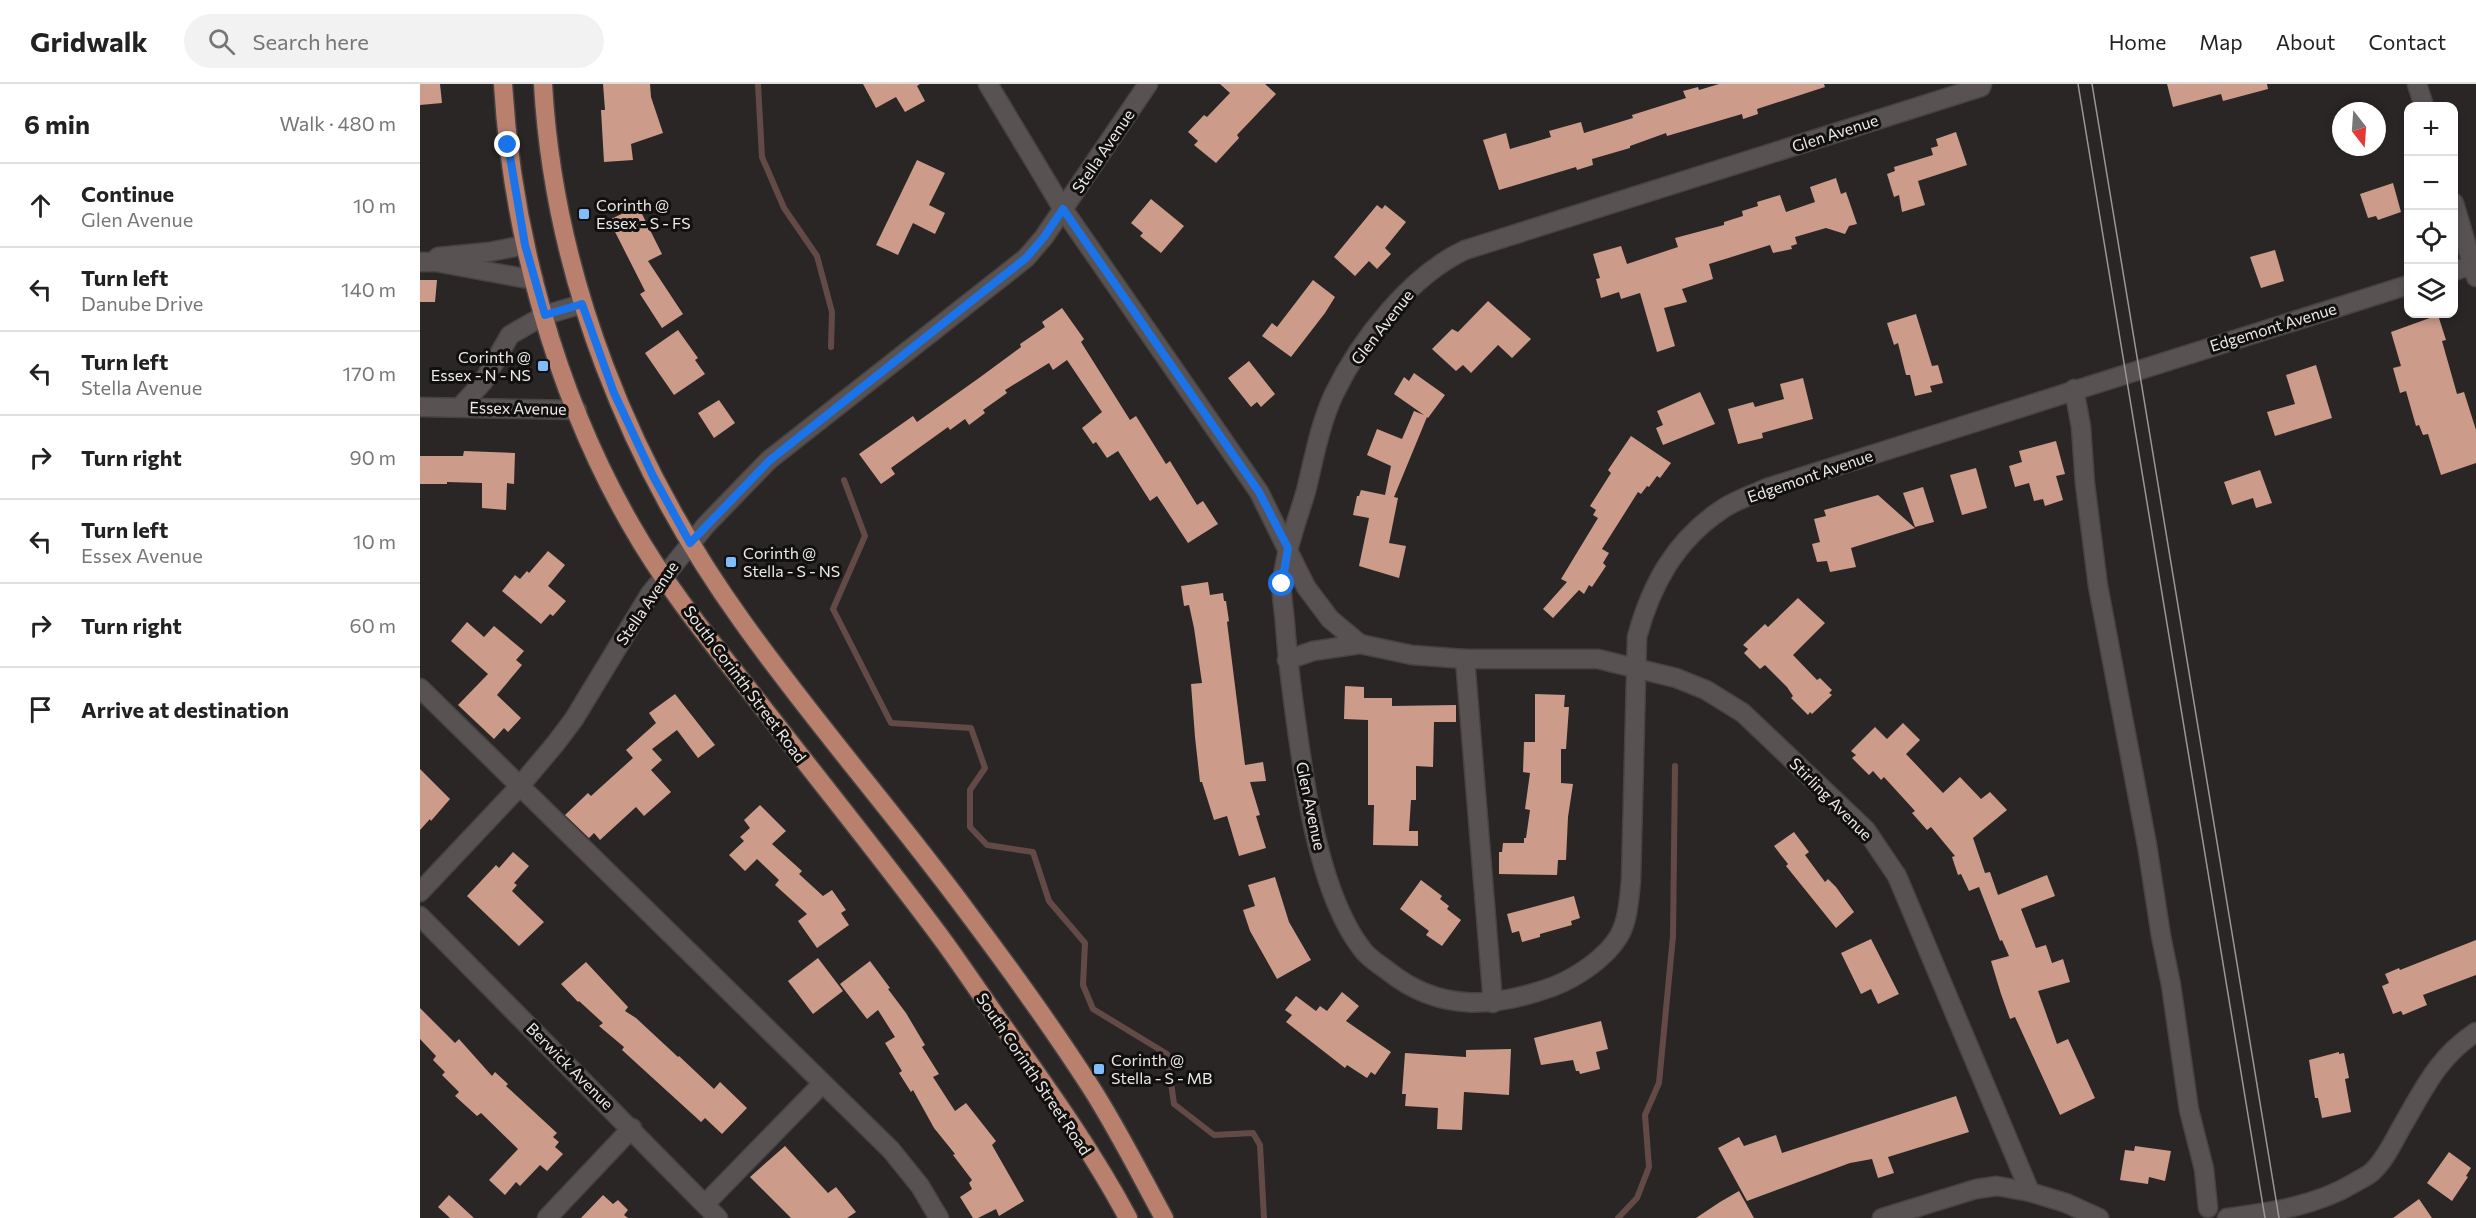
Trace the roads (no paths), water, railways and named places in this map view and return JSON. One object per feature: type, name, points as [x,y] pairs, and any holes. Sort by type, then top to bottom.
[{"type":"main road","name":"South Corinth Street Road","points":[[503,84],[508,145],[525,245],[534,280],[577,410],[607,480],[632,526],[663,576],[945,943],[1067,1117],[1128,1218]]},
{"type":"main road","points":[[543,84],[545,119],[562,224],[582,304],[618,402],[653,476],[690,543],[742,622],[960,902],[1034,1004],[1091,1087],[1164,1218]]},
{"type":"street","name":"Stirling Avenue","points":[[988,84],[1063,209],[1259,492],[1306,587],[1330,619],[1360,644]]},
{"type":"street","name":"Stella Avenue","points":[[420,892],[519,786],[574,718],[650,594],[690,543],[770,460],[1026,258],[1044,237],[1149,84]]},
{"type":"street","name":"Glen Avenue","points":[[1457,1003],[1426,993],[1400,981],[1363,951],[1341,915],[1324,865],[1306,790],[1287,660],[1282,584],[1288,548],[1317,441],[1334,394],[1363,346],[1396,304],[1445,259],[1465,250],[1981,87],[1982,84]]},
{"type":"street","points":[[2417,84],[2423,102]]},
{"type":"street","points":[[2456,210],[2475,268],[2458,270]]},
{"type":"street","points":[[420,261],[525,245]]},
{"type":"street","points":[[420,261],[534,280]]},
{"type":"street","name":"Edgemont Avenue","points":[[1457,1003],[1493,1003],[1528,996],[1562,983],[1599,958],[1620,936],[1628,907],[1631,881],[1637,637],[1646,603],[1662,569],[1691,535],[1721,509],[1767,488],[2074,389],[2404,287]]},
{"type":"street","name":"Essex Avenue","points":[[460,407],[483,382],[510,334],[545,315],[582,304]]},
{"type":"street","points":[[2074,389],[2081,427],[2085,483],[2098,586],[2147,845],[2171,985],[2187,1100],[2204,1169],[2208,1208]]},
{"type":"street","name":"Essex Avenue","points":[[420,407],[577,410]]},
{"type":"street","name":"Stirling Avenue","points":[[1287,660],[1313,651],[1360,644],[1412,655],[1465,658],[1598,659],[1676,678],[1706,690],[1743,713],[1873,839],[1897,876],[2030,1192]]},
{"type":"street","points":[[1465,658],[1493,1003]]},
{"type":"street","points":[[420,688],[891,1150],[920,1186],[939,1218]]},
{"type":"street","name":"Berwick Avenue","points":[[420,916],[632,1128],[718,1218]]},
{"type":"street","points":[[2227,1218],[2310,1202],[2341,1191],[2373,1172],[2390,1149],[2433,1072],[2453,1048],[2476,1032]]},
{"type":"street","points":[[706,1203],[822,1084]]},
{"type":"street","points":[[547,1218],[632,1128]]},
{"type":"street","points":[[1882,1218],[1997,1186],[2030,1192],[2066,1203],[2099,1218]]},
{"type":"waterway","points":[[758,84],[762,157],[784,208],[817,256],[832,312],[831,347]]},
{"type":"waterway","points":[[844,480],[865,536],[833,609],[891,723],[971,728],[985,768],[970,790],[970,827],[987,845],[1033,852],[1049,901],[1085,943],[1083,985],[1093,1009],[1167,1054],[1174,1104],[1214,1135],[1253,1133],[1260,1145],[1264,1218]]},
{"type":"waterway","points":[[1618,1218],[1637,1198],[1649,1167],[1645,1115],[1659,1083],[1673,936],[1675,766]]},
{"type":"tram line","points":[[2078,84],[2265,1218]]},
{"type":"tram line","points":[[2092,84],[2279,1218]]},
{"type":"place","name":"Corinth @ Essex - S - FS","points":[[584,214]]},
{"type":"place","name":"Corinth @ Essex - N - NS","points":[[543,366]]},
{"type":"place","name":"Corinth @ Stella - S - NS","points":[[731,562]]},
{"type":"place","name":"Corinth @ Stella - S - MB","points":[[1099,1069]]}]
